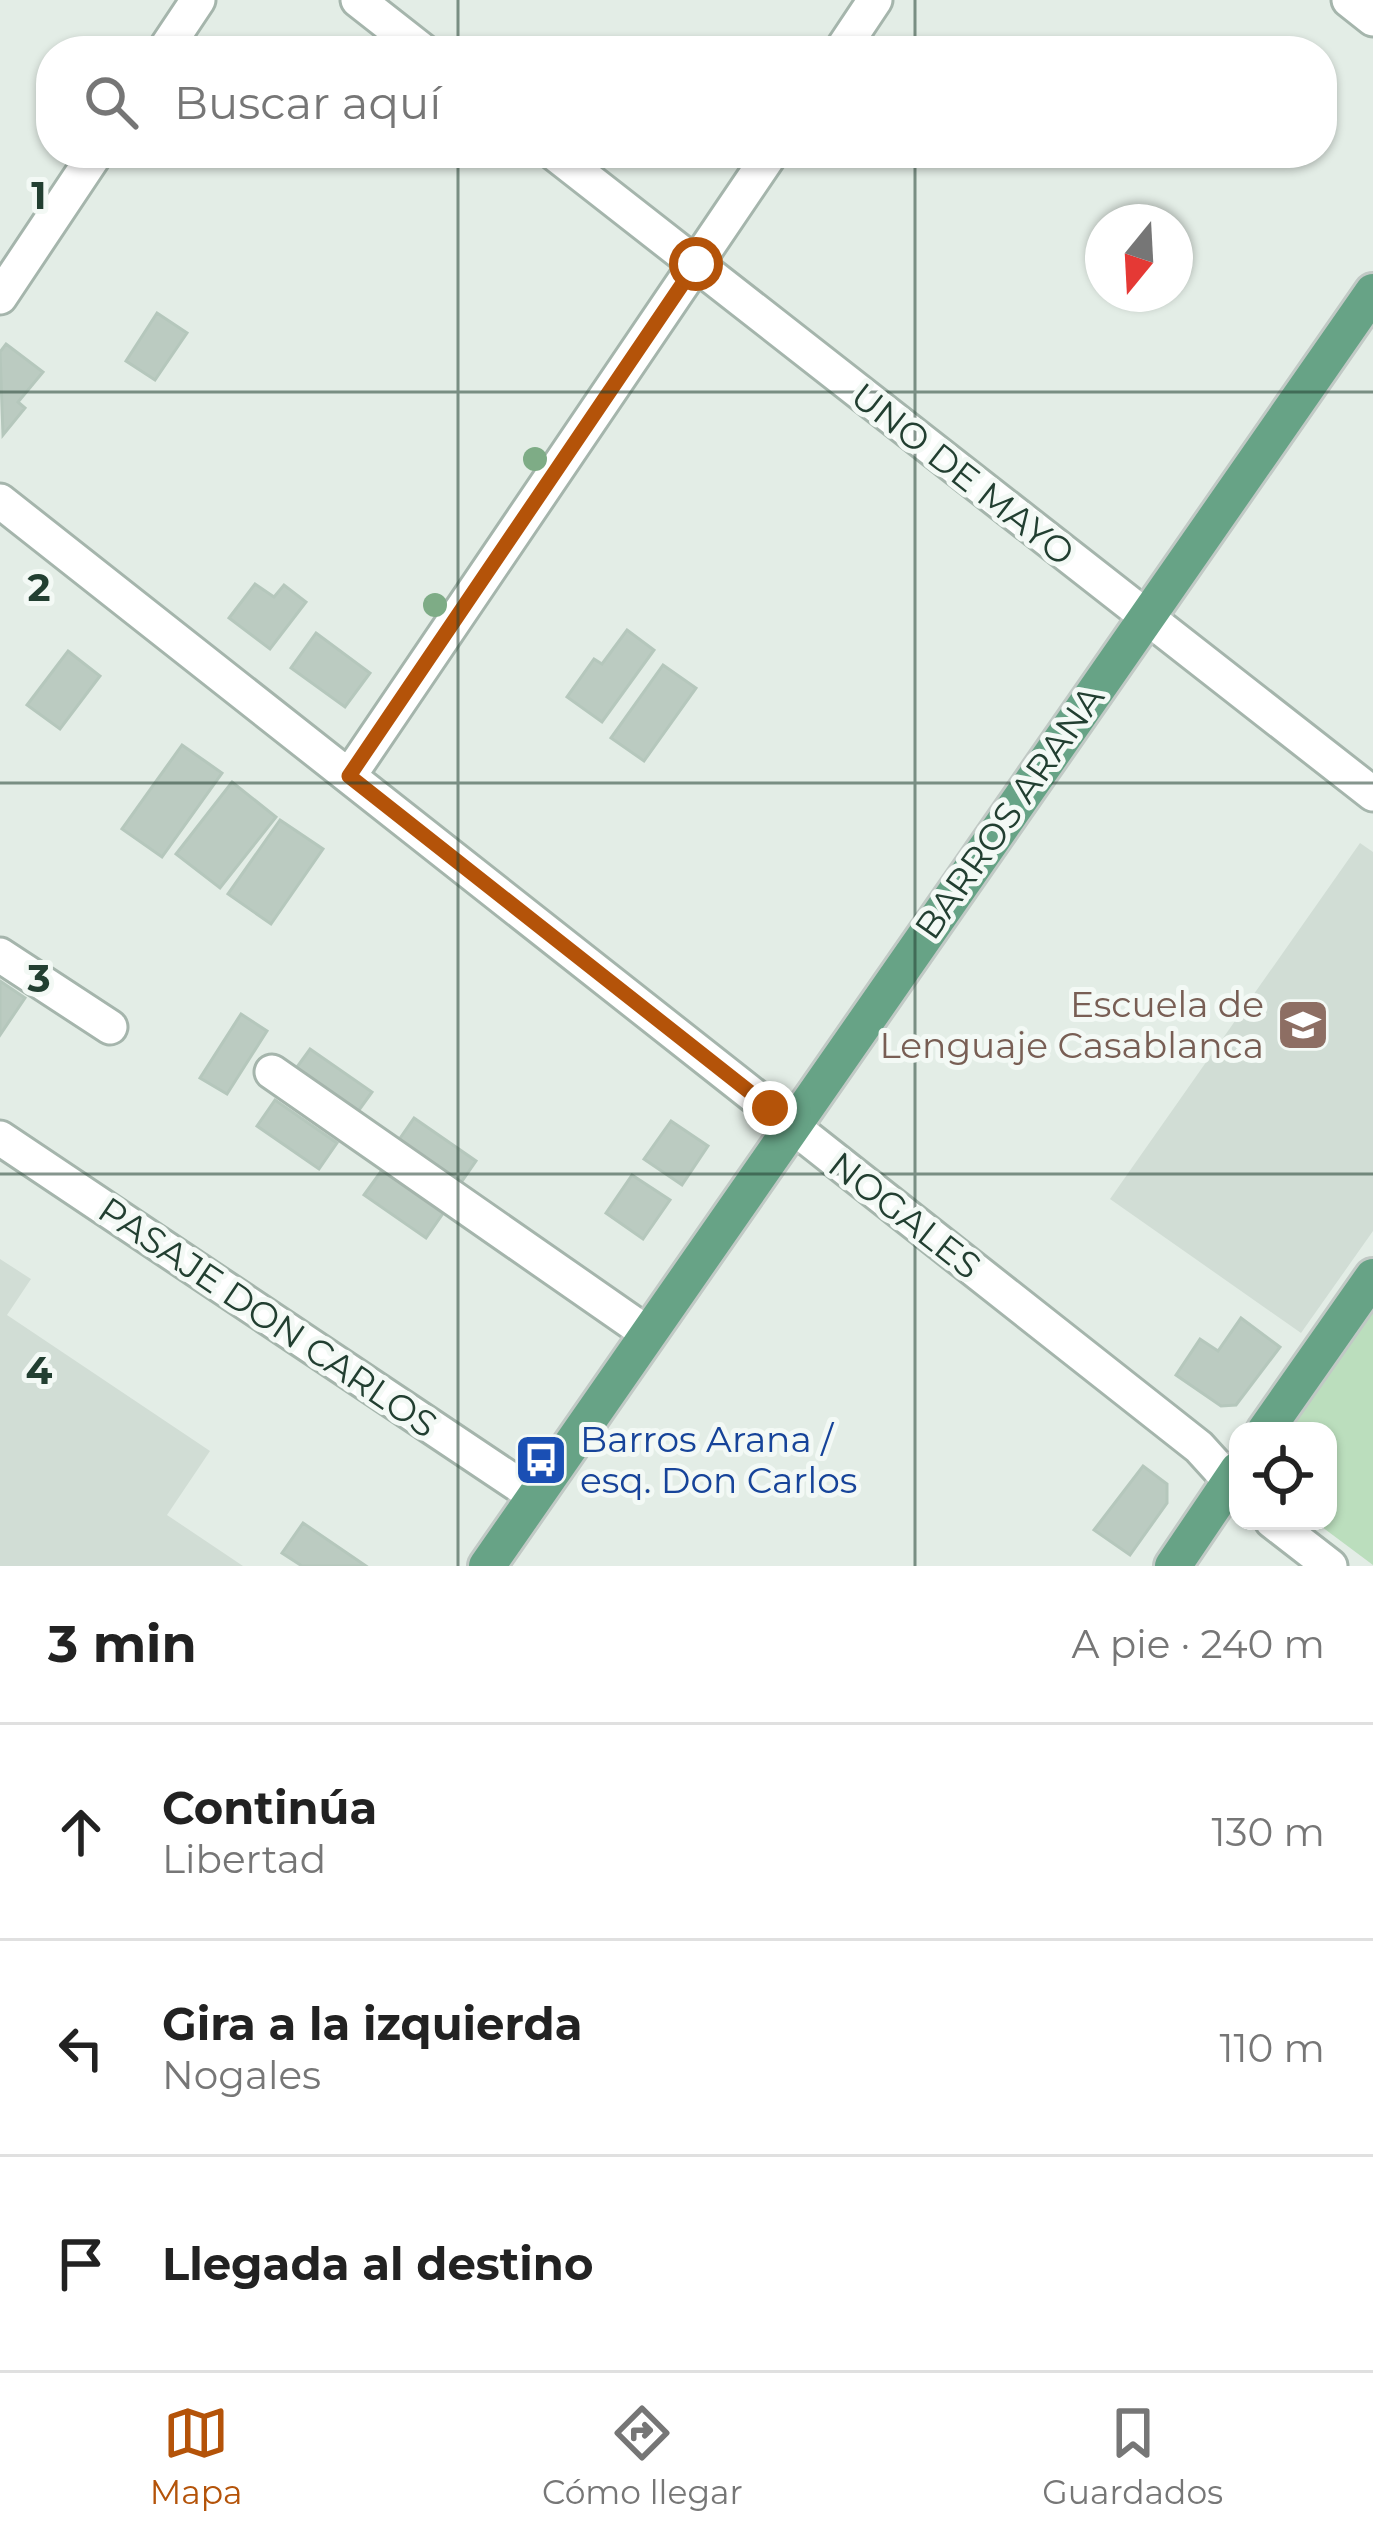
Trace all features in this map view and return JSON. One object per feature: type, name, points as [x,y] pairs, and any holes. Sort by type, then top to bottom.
[{"type":"main road","name":"BARROS ARANA","points":[[487,1566],[1373,292]]},
{"type":"main road","points":[[1271,1422],[1373,1276]]},
{"type":"main road","points":[[1173,1566],[1229,1488]]},
{"type":"street","points":[[174,36],[198,0]]},
{"type":"street","points":[[358,0],[405,36]]},
{"type":"street","points":[[851,36],[875,0]]},
{"type":"street","points":[[1349,0],[1373,19]]},
{"type":"street","points":[[0,297],[86,168]]},
{"type":"street","name":"UNO DE MAYO","points":[[573,168],[1373,794]]},
{"type":"street","points":[[349,776],[761,168]]},
{"type":"street","name":"NOGALES","points":[[0,501],[1229,1474]]},
{"type":"street","points":[[0,955],[110,1027]]},
{"type":"street","points":[[272,1072],[647,1333]]},
{"type":"street","name":"PASAJE DON CARLOS","points":[[0,1138],[535,1496]]},
{"type":"street","points":[[1283,1530],[1330,1566]]},
{"type":"shaded area","name":"Escuela de Lenguaje Casablanca","points":[[1360,843],[1373,852],[1373,1231],[1301,1333],[1110,1199]]},
{"type":"shaded area","points":[[0,1259],[31,1279],[7,1315],[210,1451],[167,1515],[243,1566],[0,1566]]},
{"type":"green space","points":[[1373,1285],[1373,1565],[1326,1530],[1337,1530],[1337,1422],[1276,1422]]},
{"type":"building","points":[[157,313],[187,333],[155,380],[126,361]]},
{"type":"building","points":[[6,344],[43,372],[18,402],[25,408],[3,435],[0,352]]},
{"type":"building","points":[[255,584],[274,597],[284,585],[306,602],[270,649],[229,618]]},
{"type":"building","points":[[627,630],[654,650],[602,722],[567,697],[594,659],[602,664]]},
{"type":"building","points":[[316,633],[370,673],[345,707],[291,668]]},
{"type":"building","points":[[68,651],[100,676],[60,729],[27,705]]},
{"type":"building","points":[[663,665],[696,688],[644,761],[611,738]]},
{"type":"building","points":[[182,745],[222,773],[162,857],[122,829]]},
{"type":"building","points":[[232,782],[276,817],[220,888],[176,854]]},
{"type":"building","points":[[280,820],[323,849],[271,924],[228,894]]},
{"type":"building","points":[[0,981],[25,998],[0,1035]]},
{"type":"building","points":[[241,1014],[267,1031],[227,1094],[200,1078]]},
{"type":"building","points":[[310,1049],[372,1092],[354,1117],[292,1074]]},
{"type":"building","points":[[275,1100],[337,1143],[319,1169],[257,1126]]},
{"type":"building","points":[[414,1118],[476,1161],[458,1187],[396,1144]]},
{"type":"building","points":[[671,1121],[708,1146],[682,1185],[644,1159]]},
{"type":"building","points":[[382,1170],[444,1212],[426,1238],[364,1195]]},
{"type":"building","points":[[632,1175],[670,1200],[643,1239],[606,1213]]},
{"type":"building","points":[[1241,1318],[1280,1347],[1236,1405],[1221,1406],[1176,1375],[1200,1339],[1218,1351]]},
{"type":"building","points":[[1143,1466],[1167,1484],[1167,1503],[1130,1555],[1094,1530]]},
{"type":"building","points":[[303,1523],[366,1566],[302,1566],[282,1553]]},
{"type":"place","name":"Escuela de Lenguaje Casablanca","points":[[1303,1025]]},
{"type":"place","name":"Barros Arana / esq. Don Carlos","points":[[541,1460]]},
{"type":"route","points":[[696,264],[349,776],[770,1108]]}]
